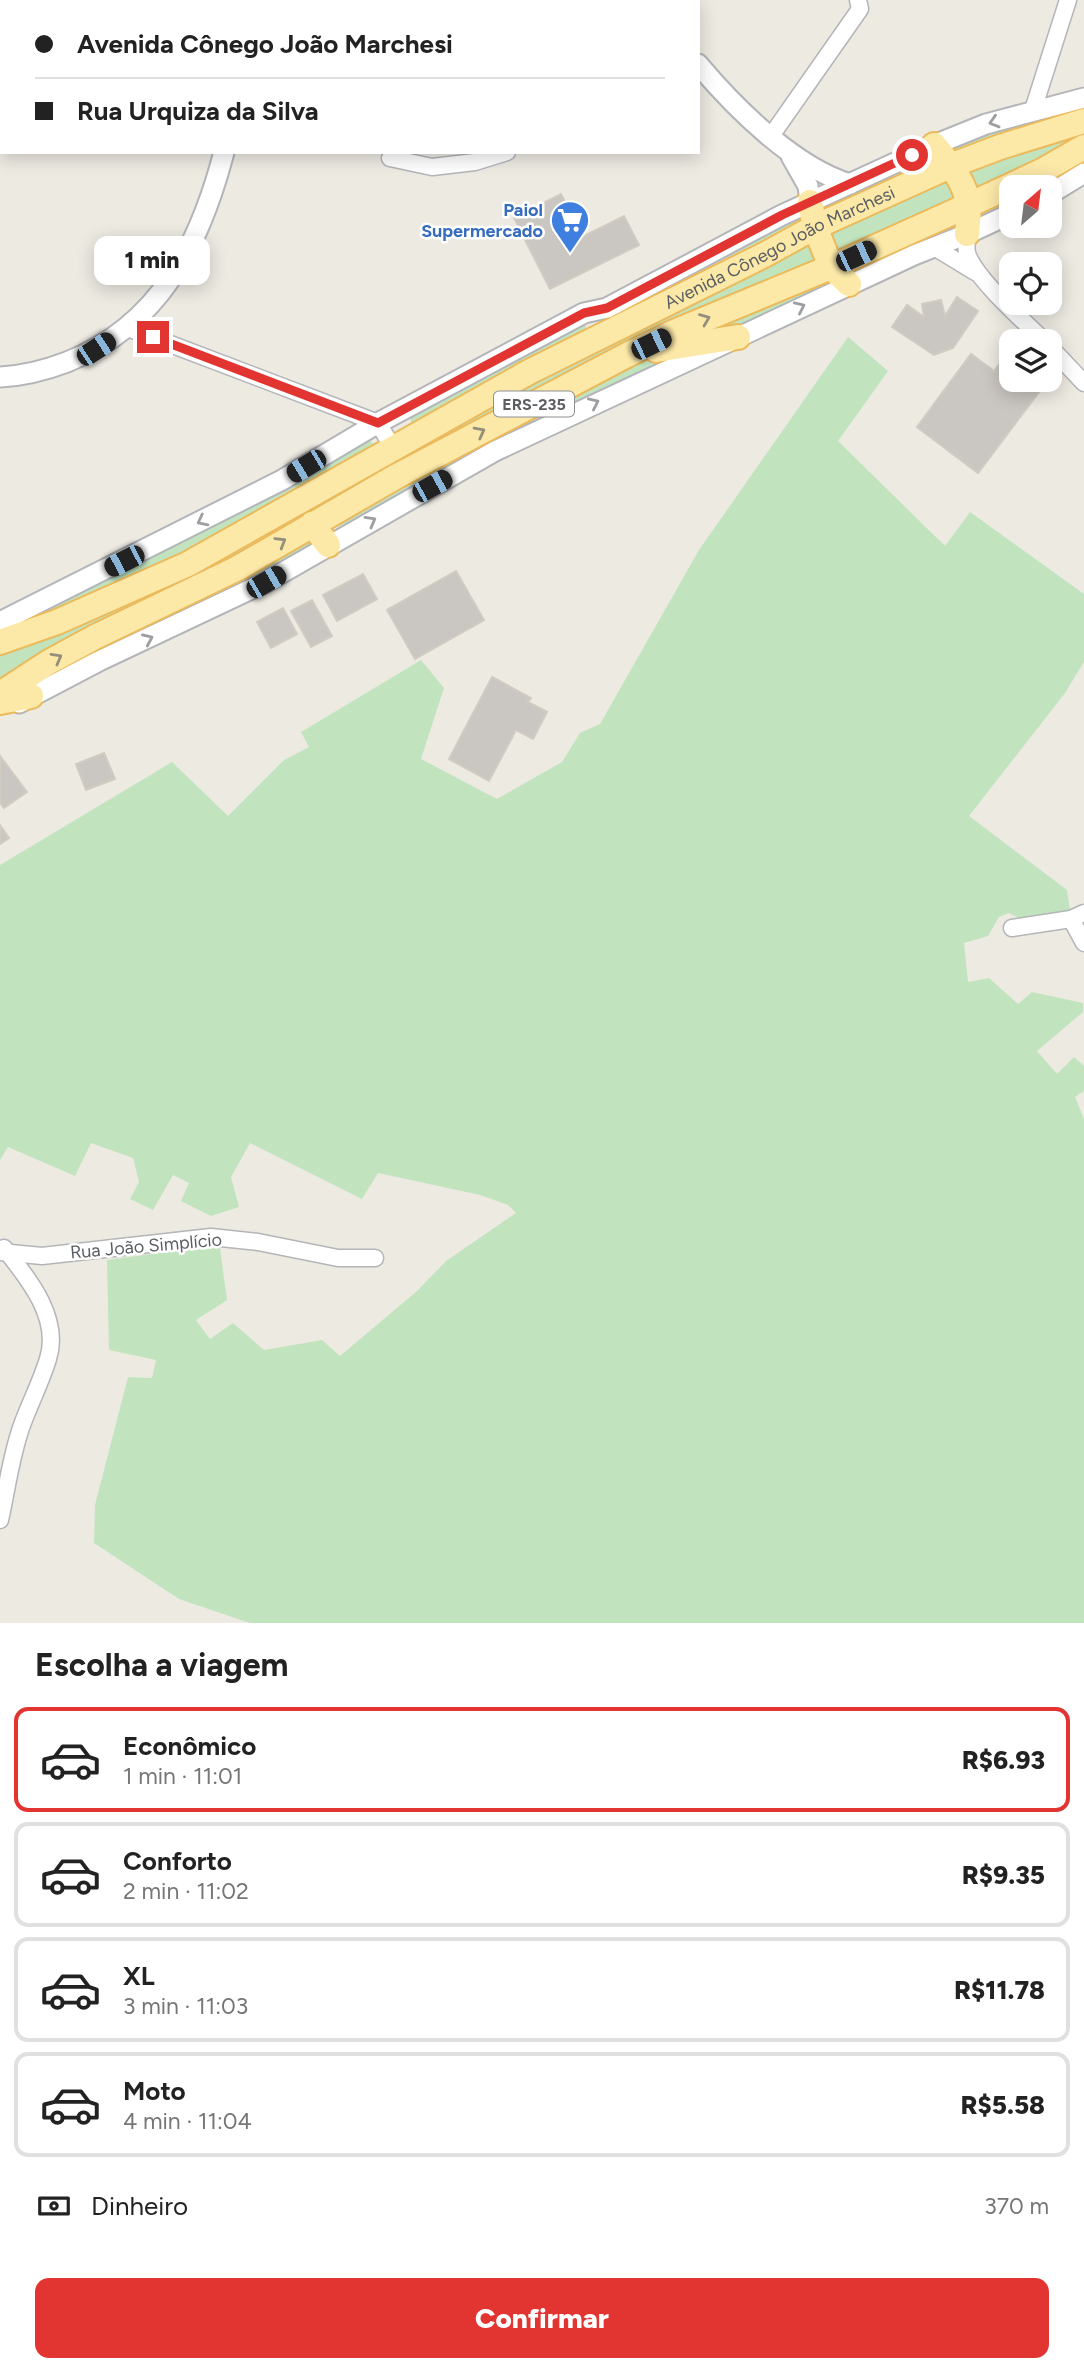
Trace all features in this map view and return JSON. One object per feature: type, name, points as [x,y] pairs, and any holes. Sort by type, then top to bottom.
[{"type":"main road","name":"Avenida Cônego João Marchesi","points":[[0,642],[57,622],[188,564],[529,372],[613,318],[766,254],[815,227],[950,166],[1084,121]]},
{"type":"main road","points":[[934,145],[967,195],[967,234]]},
{"type":"main road","name":"Avenida Cônego João Marchesi","points":[[0,694],[49,662],[95,637],[238,568],[397,476],[627,355],[674,332],[831,267],[969,205],[1042,171],[1084,147]]},
{"type":"main road","points":[[810,202],[815,227],[831,267],[849,285]]},
{"type":"main road","points":[[627,355],[738,337]]},
{"type":"main road","points":[[312,524],[328,545]]},
{"type":"main road","points":[[0,702],[31,696]]},
{"type":"street","points":[[771,136],[860,9],[858,0]]},
{"type":"street","points":[[1033,110],[1068,0]]},
{"type":"street","points":[[700,66],[733,104],[789,152],[822,173],[850,184]]},
{"type":"street","name":"Avenida Cônego João Marchesi","points":[[0,622],[282,480],[378,423],[584,313],[613,318],[782,215],[986,124],[1084,98]]},
{"type":"street","points":[[789,152],[808,186],[810,202]]},
{"type":"street","points":[[0,377],[37,372],[58,365],[96,349],[128,328],[161,293],[191,245],[223,154]]},
{"type":"street","points":[[390,158],[432,167],[475,162],[501,154]]},
{"type":"street","points":[[782,215],[800,171]]},
{"type":"street","points":[[1062,187],[1084,173]]},
{"type":"street","points":[[0,713],[266,582],[495,451],[849,285],[999,219]]},
{"type":"street","points":[[967,234],[966,248],[969,257],[982,277],[1032,329]]},
{"type":"street","points":[[934,247],[982,277]]},
{"type":"street","points":[[128,328],[378,423],[393,448]]},
{"type":"street","points":[[1062,360],[1084,383]]},
{"type":"street","points":[[1012,928],[1077,916],[1084,943]]},
{"type":"street","name":"Rua João Simplício","points":[[3,1250],[43,1256],[211,1237],[258,1242],[338,1258],[375,1258]]},
{"type":"street","points":[[0,1520],[21,1428],[48,1358],[51,1342],[45,1312],[36,1290],[3,1250]]},
{"type":"green space","points":[[1084,108],[1084,114],[959,154],[952,148],[1010,125]]},
{"type":"green space","points":[[1084,128],[1084,140],[1011,175],[999,175],[999,181],[976,192],[966,168]]},
{"type":"green space","points":[[930,158],[935,160],[829,213],[820,208],[868,184]]},
{"type":"green space","points":[[945,178],[959,196],[837,252],[830,233]]},
{"type":"green space","points":[[803,215],[807,221],[653,302],[783,223]]},
{"type":"green space","points":[[958,222],[938,236],[861,269],[853,269]]},
{"type":"green space","points":[[809,237],[821,262],[0,686],[0,650],[421,439]]},
{"type":"green space","points":[[827,276],[833,283],[736,327],[678,342]]},
{"type":"green space","points":[[580,323],[586,326],[586,330],[414,424],[411,422],[410,416]]},
{"type":"green space","points":[[848,337],[888,371],[838,441],[945,546],[970,512],[1084,594],[1084,662],[1065,693],[969,816],[1067,890],[1070,910],[1022,920],[1009,913],[999,917],[988,936],[964,943],[968,982],[989,978],[1018,1004],[1032,992],[1083,1003],[1083,1012],[1037,1051],[1057,1074],[1074,1057],[1084,1066],[1084,1091],[1075,1097],[1084,1119],[1084,1623],[250,1623],[179,1599],[94,1543],[95,1505],[128,1377],[152,1378],[156,1360],[109,1350],[107,1260],[202,1247],[220,1248],[227,1300],[196,1320],[210,1339],[233,1323],[264,1350],[322,1340],[340,1356],[417,1291],[446,1261],[516,1213],[508,1205],[480,1195],[378,1173],[362,1199],[250,1143],[231,1177],[239,1207],[211,1216],[181,1201],[189,1183],[173,1175],[153,1210],[130,1199],[139,1182],[133,1158],[91,1143],[75,1176],[8,1147],[0,1160],[0,865],[172,762],[228,816],[284,760],[309,747],[301,732],[421,660],[444,688],[421,759],[497,799],[562,762],[580,733],[600,724],[699,550]]},
{"type":"green space","points":[[668,359],[515,434],[353,520],[337,527],[333,524],[332,518],[634,364]]},
{"type":"green space","points":[[367,438],[375,445],[215,540],[0,634],[58,601],[175,545]]},
{"type":"green space","points":[[306,533],[316,545],[186,612],[53,672]]},
{"type":"building","points":[[561,194],[582,237],[624,216],[639,245],[550,289],[514,218]]},
{"type":"building","points":[[957,297],[978,311],[953,348],[934,355],[892,327],[907,305],[924,317],[922,304],[941,300],[945,316]]},
{"type":"building","points":[[971,354],[994,371],[999,364],[999,392],[1039,392],[978,473],[917,427]]},
{"type":"building","points":[[456,571],[484,620],[415,659],[387,610]]},
{"type":"building","points":[[363,574],[377,599],[337,621],[323,595]]},
{"type":"building","points":[[312,600],[332,636],[311,647],[291,611]]},
{"type":"building","points":[[283,608],[297,634],[271,648],[257,622]]},
{"type":"building","points":[[492,677],[531,698],[528,702],[547,712],[533,739],[516,730],[489,781],[449,759]]},
{"type":"building","points":[[104,753],[115,779],[86,790],[76,764]]},
{"type":"building","points":[[0,756],[27,792],[4,808],[0,803]]},
{"type":"building","points":[[0,825],[9,838],[0,844]]},
{"type":"place","name":"Paiol Supermercado","points":[[570,254]]},
{"type":"route","points":[[153,337],[378,423],[584,313],[607,308],[764,227],[782,215],[912,155]]}]
